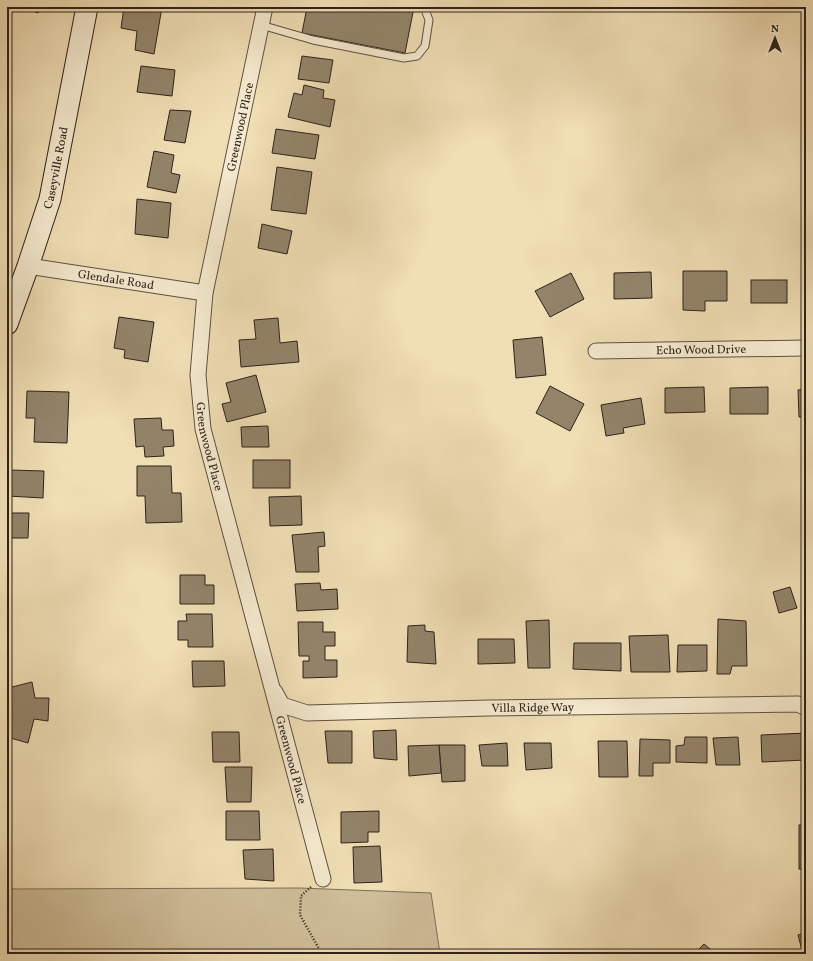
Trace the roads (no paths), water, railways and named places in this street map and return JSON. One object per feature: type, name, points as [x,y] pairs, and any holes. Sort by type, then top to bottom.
[{"type":"street","name":"Caseyville Road","points":[[7,324],[50,199],[87,7]]},
{"type":"street","name":"Greenwood Place","points":[[265,7],[205,294],[198,375],[203,429],[323,879]]},
{"type":"street","name":"Glendale Road","points":[[28,266],[205,294]]},
{"type":"street","name":"Echo Wood Drive","points":[[596,351],[806,348]]},
{"type":"street","name":"Villa Ridge Way","points":[[272,686],[282,705],[307,713],[504,707],[798,704],[806,708]]},
{"type":"lane","points":[[261,25],[313,40],[404,58],[417,56],[425,46],[429,20],[424,7]]}]
